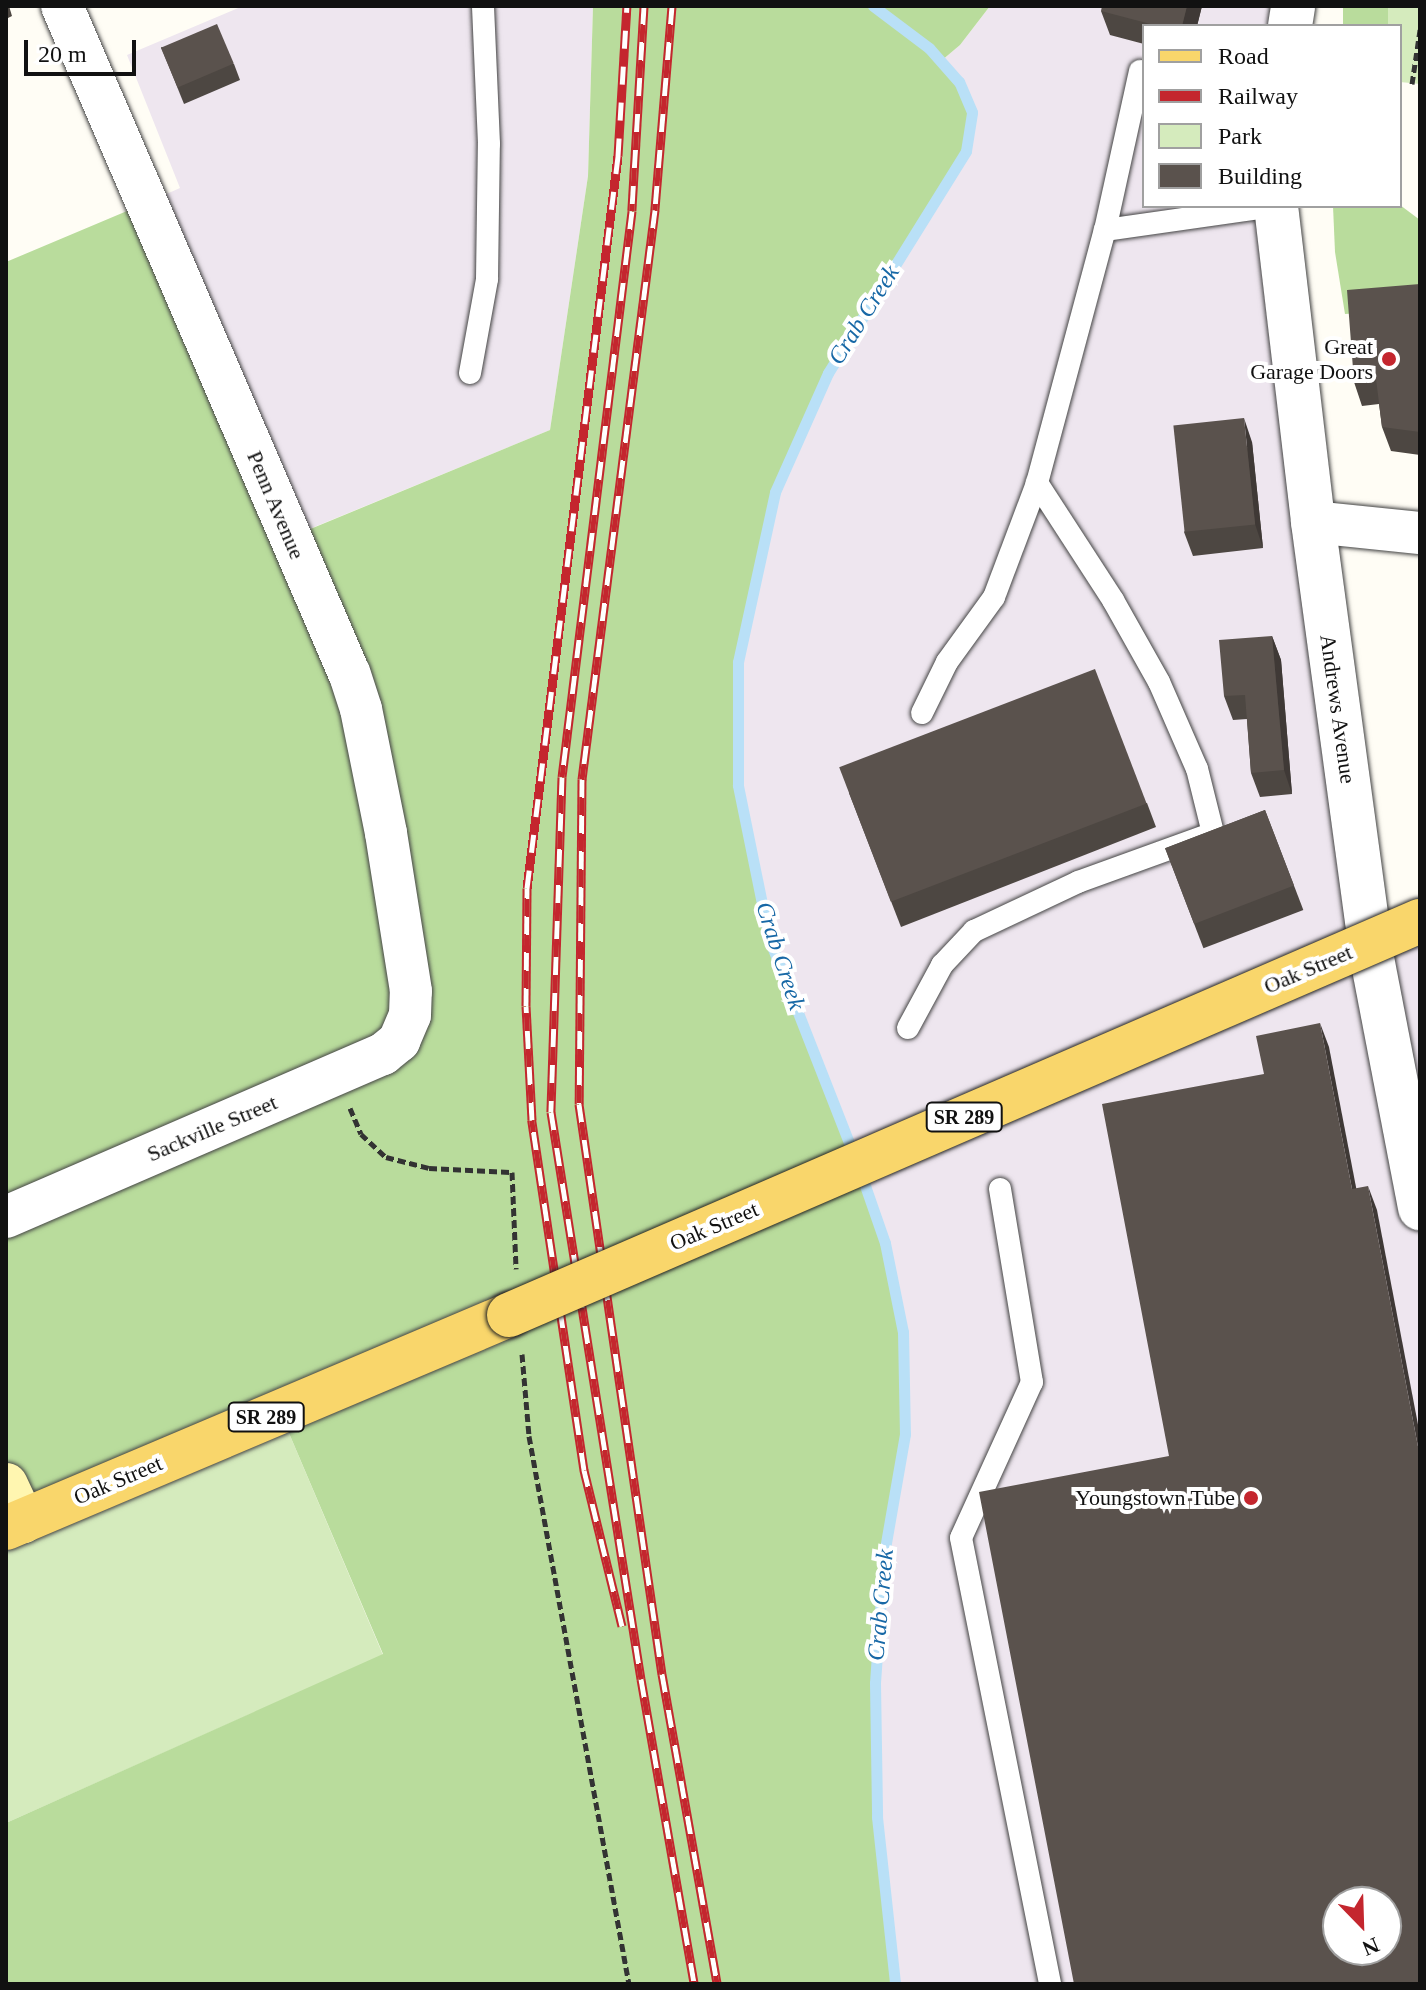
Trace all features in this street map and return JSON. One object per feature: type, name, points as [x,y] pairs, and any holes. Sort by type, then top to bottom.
[{"type":"main road","name":"Oak Street","points":[[12,1511],[516,1314],[1420,921]]},
{"type":"street","name":"Penn Avenue","points":[[62,6],[349,673],[361,709],[386,833],[411,991],[407,1026]]},
{"type":"street","name":"Andrews Avenue","points":[[1275,208],[1313,522],[1372,958],[1420,1208]]},
{"type":"street","points":[[1313,522],[1420,533]]},
{"type":"street","points":[[1372,958],[1420,939]]},
{"type":"street","name":"Sackville Street","points":[[6,1217],[383,1054],[399,1041],[407,1026]]},
{"type":"lane","points":[[470,373],[487,279],[489,144],[483,6]]},
{"type":"lane","points":[[922,713],[947,662],[994,597],[1037,483],[1105,230],[1140,71]]},
{"type":"lane","points":[[1105,230],[1261,208]]},
{"type":"lane","points":[[908,1028],[942,965],[974,931],[1078,882],[1213,833],[1197,769],[1159,682],[1113,600],[1037,483]]},
{"type":"lane","points":[[1000,1189],[1032,1382],[961,1538],[1050,1984]]},
{"type":"path","points":[[1412,84],[1420,30]]},
{"type":"path","points":[[336,1074],[361,1134],[386,1157],[429,1168],[512,1172],[516,1314],[529,1436],[629,1984]]},
{"type":"shaded area","points":[[243,6],[593,6],[588,176],[550,430],[290,537],[146,203],[180,188],[127,55]]},
{"type":"shaded area","points":[[990,6],[1293,6],[1290,24],[1142,24],[1142,208],[1276,208],[1369,937],[1420,939],[1420,1984],[895,1984],[877,1817],[875,1683],[870,1637],[903,1332],[885,1243],[858,1163],[769,938],[738,785],[738,662],[775,492],[828,373],[966,151],[959,82],[941,61],[960,45]]},
{"type":"green space","points":[[593,6],[990,6],[960,45],[941,61],[959,82],[972,112],[966,151],[828,373],[775,492],[738,662],[738,785],[769,938],[858,1163],[885,1243],[903,1332],[905,1434],[884,1554],[875,1683],[877,1817],[895,1984],[6,1984],[6,1823],[383,1654],[280,1412],[6,1528],[6,262],[146,203],[291,537],[550,430],[588,176]]},
{"type":"green space","points":[[1343,6],[1388,6],[1388,24],[1343,24]]},
{"type":"green space","points":[[1388,6],[1420,6],[1420,84],[1402,82],[1402,24],[1386,24]]},
{"type":"green space","points":[[1402,206],[1420,220],[1420,309],[1345,314],[1335,252],[1333,208]]},
{"type":"green space","points":[[280,1412],[383,1655],[6,1823],[6,1528]]},
{"type":"building","points":[[1102,6],[1187,6],[1182,24],[1150,24],[1101,11]]},
{"type":"building","points":[[217,24],[234,64],[178,87],[161,48]]},
{"type":"building","name":"Great Garage Doors","points":[[1420,284],[1420,432],[1382,427],[1376,379],[1354,382],[1347,290]]},
{"type":"building","points":[[1244,418],[1255,524],[1185,532],[1173,425]]},
{"type":"building","points":[[1272,636],[1284,770],[1251,773],[1245,695],[1224,696],[1219,640]]},
{"type":"building","points":[[1095,669],[1147,803],[891,902],[839,767]]},
{"type":"building","points":[[1265,810],[1294,886],[1194,924],[1165,848]]},
{"type":"building","name":"Youngstown Tube","points":[[1320,1023],[1352,1189],[1368,1186],[1420,1457],[1420,1984],[1074,1984],[979,1492],[1169,1456],[1102,1104],[1264,1074],[1256,1036]]},
{"type":"waterway","name":"Crab Creek","points":[[855,1158],[769,938],[738,785],[738,662],[775,492],[828,373],[966,151],[972,112],[959,82],[929,48],[873,6]]},
{"type":"waterway","name":"Crab Creek","points":[[861,1174],[885,1243],[903,1332],[905,1434],[884,1554],[875,1683],[877,1817],[895,1984]]},
{"type":"railway","points":[[622,1626],[584,1470],[532,1120],[526,1006],[527,888],[618,156],[627,6]]},
{"type":"railway","points":[[644,6],[632,211],[562,777],[551,1112],[641,1679],[694,1984]]},
{"type":"railway","points":[[672,6],[655,210],[582,779],[579,1104],[662,1674],[717,1984]]},
{"type":"place","name":"Great Garage Doors","points":[[1389,359]]},
{"type":"place","name":"Youngstown Tube","points":[[1251,1498]]}]
